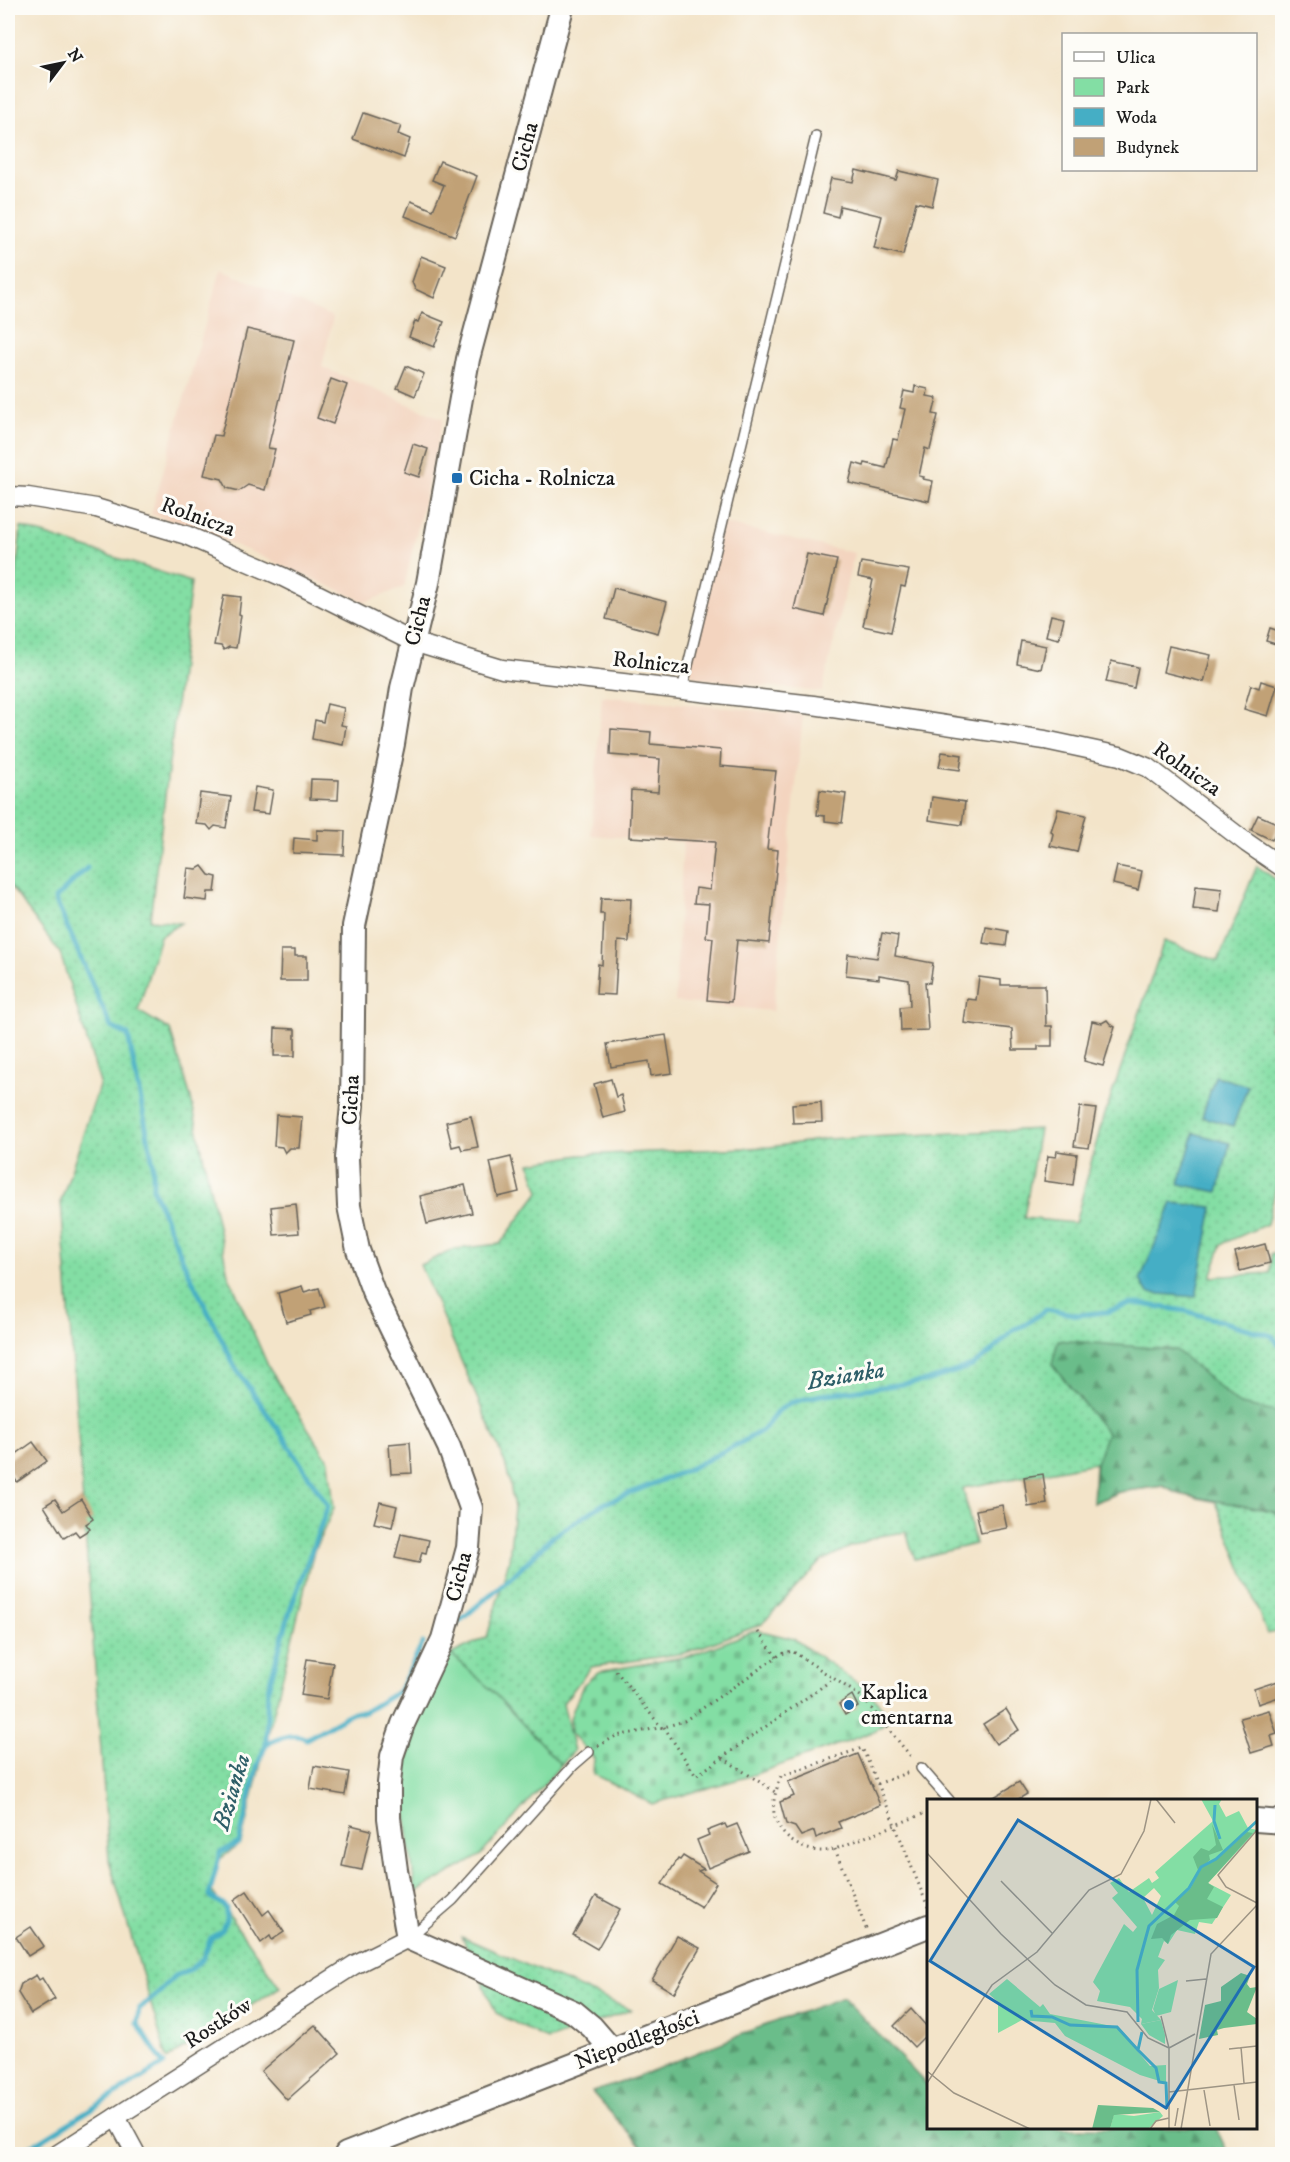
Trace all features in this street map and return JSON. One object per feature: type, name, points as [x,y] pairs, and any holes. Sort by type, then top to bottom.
[{"type":"street","name":"Cicha","points":[[408,1938],[389,1818],[392,1756],[403,1724],[443,1639],[468,1548],[471,1508],[449,1447],[373,1290],[358,1250],[349,1206],[347,1158],[352,1105],[354,926],[413,642],[428,583],[468,359],[562,8]]},
{"type":"street","name":"Rolnicza","points":[[8,496],[96,508],[186,535],[283,577],[413,642],[502,669],[813,705],[1045,740],[1120,756],[1149,768],[1282,867]]},
{"type":"street","points":[[1257,1820],[1282,1822]]},
{"type":"street","name":"Niepodległości","points":[[346,2154],[927,1926]]},
{"type":"street","points":[[408,1938],[574,2012],[592,2026],[612,2050]]},
{"type":"street","name":"Rostków","points":[[58,2154],[354,1965],[408,1938]]},
{"type":"street","points":[[116,2117],[136,2154]]},
{"type":"lane","points":[[682,690],[816,136]]},
{"type":"lane","points":[[408,1938],[453,1900],[574,1765],[589,1752]]},
{"type":"lane","points":[[921,1768],[948,1799]]},
{"type":"path","points":[[758,1632],[777,1657]]},
{"type":"path","points":[[589,1752],[616,1736],[684,1721],[777,1657],[792,1651],[862,1697],[921,1768],[872,1786]]},
{"type":"path","points":[[616,1671],[663,1727],[696,1776],[833,1679]]},
{"type":"path","points":[[927,1812],[895,1825],[835,1849],[821,1852],[803,1848],[782,1834],[774,1814],[775,1792],[781,1776],[862,1748],[895,1825],[927,1906]]},
{"type":"path","points":[[723,1758],[775,1792]]},
{"type":"path","points":[[835,1849],[870,1938]]},
{"type":"shaded area","points":[[221,269],[333,317],[322,367],[443,419],[404,587],[366,602],[196,529],[151,514]]},
{"type":"shaded area","points":[[722,523],[854,553],[822,692],[695,678],[688,667]]},
{"type":"shaded area","points":[[602,696],[803,715],[773,1011],[675,1002],[683,842],[591,835]]},
{"type":"green space","points":[[21,527],[191,582],[150,920],[181,923],[160,936],[138,1011],[170,1030],[191,1098],[228,1274],[269,1368],[329,1461],[334,1508],[314,1551],[241,1843],[219,1860],[211,1890],[280,1987],[167,2059],[109,1860],[61,1201],[100,1083],[60,953],[8,883],[8,620],[12,617]]},
{"type":"green space","points":[[1257,866],[1282,884],[1282,998],[1269,1028],[1282,1035],[1282,1163],[1267,1224],[1222,1244],[1211,1277],[1270,1273],[1271,1254],[1282,1254],[1282,1631],[1267,1634],[1216,1502],[1179,1494],[1163,1486],[1119,1492],[1093,1503],[1095,1463],[963,1488],[975,1544],[915,1559],[906,1532],[879,1536],[821,1561],[762,1624],[685,1653],[591,1667],[563,1703],[574,1751],[561,1765],[490,1689],[451,1654],[487,1637],[509,1560],[514,1508],[505,1463],[420,1265],[455,1249],[500,1244],[539,1192],[530,1163],[580,1155],[770,1147],[826,1139],[1039,1129],[1024,1218],[1075,1223],[1100,1129],[1164,941],[1218,961]]},
{"type":"green space","points":[[1058,1340],[1176,1350],[1240,1405],[1282,1413],[1282,1516],[1272,1511],[1179,1494],[1163,1486],[1119,1492],[1093,1503],[1096,1463],[1107,1433],[1052,1364]]},
{"type":"green space","points":[[757,1630],[794,1639],[866,1689],[893,1719],[870,1733],[750,1776],[652,1804],[593,1774],[594,1758],[571,1733],[570,1718],[583,1685],[598,1672],[689,1656]]},
{"type":"green space","points":[[451,1654],[490,1689],[561,1765],[480,1856],[415,1893],[405,1803],[407,1751],[419,1715]]},
{"type":"green space","points":[[462,1937],[631,2010],[548,2040],[496,2013]]},
{"type":"green space","points":[[843,1997],[927,2085],[927,2129],[1216,2129],[1227,2151],[1226,2154],[648,2154],[592,2092],[637,2077],[755,2029]]},
{"type":"water","points":[[1215,1076],[1248,1086],[1233,1126],[1202,1117]]},
{"type":"water","points":[[1194,1133],[1230,1143],[1218,1192],[1179,1184]]},
{"type":"water","points":[[1172,1203],[1213,1207],[1196,1297],[1148,1293],[1140,1280]]},
{"type":"building","points":[[363,113],[401,126],[398,134],[410,139],[404,158],[353,139]]},
{"type":"building","points":[[440,161],[477,176],[455,236],[405,216],[411,201],[433,210],[444,185],[432,180]]},
{"type":"building","points":[[856,170],[896,180],[899,171],[938,180],[932,206],[916,202],[903,255],[874,248],[882,216],[840,206],[838,217],[823,213],[831,178],[853,182]]},
{"type":"building","points":[[421,256],[446,266],[434,298],[415,289],[412,282]]},
{"type":"building","points":[[422,313],[444,322],[434,347],[409,337],[415,321],[418,322]]},
{"type":"building","points":[[247,329],[294,340],[268,448],[275,449],[265,490],[248,485],[239,491],[227,488],[222,479],[204,475],[214,435],[221,436]]},
{"type":"building","points":[[406,366],[424,374],[415,396],[397,388]]},
{"type":"building","points":[[331,379],[347,385],[333,424],[317,418]]},
{"type":"building","points":[[915,386],[928,389],[927,396],[937,398],[933,414],[938,415],[930,450],[925,448],[919,476],[933,481],[929,501],[849,483],[854,463],[886,468],[893,439],[898,440],[905,409],[900,408],[904,391],[914,393]]},
{"type":"building","points":[[413,444],[428,449],[419,477],[404,472]]},
{"type":"building","points":[[807,554],[837,560],[824,616],[794,609]]},
{"type":"building","points":[[861,562],[909,570],[905,587],[901,586],[891,632],[863,626],[873,580],[858,577]]},
{"type":"building","points":[[614,588],[667,602],[658,633],[606,619]]},
{"type":"building","points":[[224,595],[241,597],[239,614],[241,615],[236,648],[229,647],[224,650],[221,646],[214,645]]},
{"type":"building","points":[[1051,615],[1064,618],[1059,639],[1046,636]]},
{"type":"building","points":[[1270,628],[1282,632],[1282,646],[1266,641]]},
{"type":"building","points":[[1021,641],[1046,646],[1041,669],[1017,664]]},
{"type":"building","points":[[1169,646],[1211,655],[1204,682],[1163,672]]},
{"type":"building","points":[[1111,661],[1138,667],[1134,688],[1106,682]]},
{"type":"building","points":[[1261,681],[1277,686],[1268,716],[1244,709],[1251,685],[1259,688]]},
{"type":"building","points":[[327,704],[344,708],[341,725],[346,726],[343,745],[312,739],[315,720],[323,722]]},
{"type":"building","points":[[611,729],[651,732],[650,744],[721,750],[720,766],[776,771],[767,849],[778,850],[769,943],[737,940],[731,1002],[707,1000],[713,938],[706,937],[709,904],[694,903],[696,888],[710,890],[715,842],[629,837],[631,790],[658,792],[660,759],[610,755]]},
{"type":"building","points":[[942,752],[962,755],[960,770],[939,767]]},
{"type":"building","points":[[311,779],[339,780],[338,800],[310,799]]},
{"type":"building","points":[[255,787],[273,790],[269,814],[251,812]]},
{"type":"building","points":[[820,790],[846,794],[842,823],[825,821],[825,816],[817,815]]},
{"type":"building","points":[[200,793],[231,797],[226,828],[215,826],[211,830],[207,825],[196,824]]},
{"type":"building","points":[[932,797],[965,802],[962,825],[929,820]]},
{"type":"building","points":[[1058,809],[1086,815],[1077,852],[1050,846],[1053,834],[1051,831]]},
{"type":"building","points":[[1258,815],[1279,824],[1272,840],[1251,830]]},
{"type":"building","points":[[317,830],[345,831],[344,855],[293,853],[294,838],[317,840]]},
{"type":"building","points":[[202,866],[209,875],[217,877],[215,892],[208,892],[207,901],[184,898],[188,868],[197,869]]},
{"type":"building","points":[[1117,866],[1142,871],[1138,890],[1113,884]]},
{"type":"building","points":[[1196,886],[1222,889],[1219,912],[1193,909]]},
{"type":"building","points":[[601,898],[631,899],[629,942],[618,941],[615,995],[596,994],[598,964],[602,965],[604,914],[600,914]]},
{"type":"building","points":[[986,927],[1008,931],[1006,946],[983,943]]},
{"type":"building","points":[[882,933],[898,936],[895,956],[933,963],[930,983],[925,982],[928,1030],[901,1031],[900,1007],[910,1006],[909,980],[879,975],[879,979],[846,975],[848,954],[877,958]]},
{"type":"building","points":[[281,950],[295,950],[295,956],[307,956],[307,981],[280,981]]},
{"type":"building","points":[[979,977],[1001,980],[1001,985],[1045,985],[1046,1026],[1052,1026],[1052,1046],[1038,1046],[1038,1050],[1013,1050],[1012,1029],[964,1023],[967,999],[976,1000]]},
{"type":"building","points":[[1107,1020],[1115,1027],[1103,1066],[1084,1061],[1092,1021],[1102,1023]]},
{"type":"building","points":[[275,1028],[295,1029],[295,1056],[274,1056]]},
{"type":"building","points":[[666,1035],[672,1073],[651,1076],[649,1061],[611,1067],[607,1044]]},
{"type":"building","points":[[611,1079],[616,1097],[621,1095],[625,1112],[603,1118],[594,1084]]},
{"type":"building","points":[[821,1102],[822,1122],[793,1123],[792,1104]]},
{"type":"building","points":[[1080,1107],[1096,1109],[1089,1148],[1074,1146]]},
{"type":"building","points":[[276,1115],[302,1117],[299,1148],[290,1148],[285,1153],[282,1147],[274,1146]]},
{"type":"building","points":[[471,1116],[478,1147],[462,1150],[460,1145],[452,1147],[446,1122]]},
{"type":"building","points":[[1057,1151],[1077,1154],[1073,1185],[1044,1181],[1048,1156],[1056,1157]]},
{"type":"building","points":[[511,1157],[519,1192],[498,1197],[490,1162]]},
{"type":"building","points":[[465,1185],[472,1213],[427,1224],[420,1196]]},
{"type":"building","points":[[296,1204],[299,1233],[274,1235],[271,1207]]},
{"type":"building","points":[[1265,1244],[1270,1263],[1240,1271],[1235,1252]]},
{"type":"building","points":[[302,1286],[304,1292],[319,1288],[325,1307],[310,1311],[311,1315],[286,1322],[278,1293]]},
{"type":"building","points":[[33,1442],[47,1461],[17,1482],[8,1469],[8,1460]]},
{"type":"building","points":[[410,1442],[412,1473],[391,1474],[389,1444]]},
{"type":"building","points":[[1043,1474],[1047,1504],[1028,1507],[1024,1477]]},
{"type":"building","points":[[55,1499],[63,1511],[81,1499],[93,1519],[86,1524],[90,1529],[79,1536],[75,1531],[64,1538],[44,1506]]},
{"type":"building","points":[[380,1502],[397,1506],[392,1527],[374,1523]]},
{"type":"building","points":[[1002,1505],[1007,1528],[981,1533],[976,1510]]},
{"type":"building","points":[[401,1534],[429,1540],[426,1553],[422,1552],[419,1563],[395,1558]]},
{"type":"building","points":[[307,1659],[333,1663],[327,1699],[301,1695]]},
{"type":"building","points":[[1278,1681],[1282,1696],[1258,1704],[1254,1689]]},
{"type":"building","name":"Kaplica cmentarna","points":[[852,1695],[858,1707],[845,1715],[839,1704]]},
{"type":"building","points":[[1006,1709],[1019,1730],[996,1744],[983,1724]]},
{"type":"building","points":[[1269,1710],[1277,1734],[1271,1736],[1274,1746],[1251,1753],[1240,1718]]},
{"type":"building","points":[[858,1754],[880,1805],[838,1822],[841,1828],[816,1838],[814,1831],[801,1836],[795,1827],[786,1824],[780,1802],[794,1796],[788,1782]]},
{"type":"building","points":[[314,1766],[349,1772],[345,1795],[310,1789]]},
{"type":"building","points":[[1019,1782],[1027,1794],[1019,1799],[991,1799]]},
{"type":"building","points":[[725,1824],[727,1828],[737,1824],[749,1851],[708,1868],[697,1840],[709,1835],[707,1831]]},
{"type":"building","points":[[351,1825],[371,1830],[362,1870],[342,1866]]},
{"type":"building","points":[[683,1856],[704,1869],[698,1871],[716,1883],[701,1907],[662,1884],[678,1859],[680,1860]]},
{"type":"building","points":[[247,1891],[263,1915],[269,1910],[284,1932],[272,1940],[270,1936],[261,1943],[234,1900]]},
{"type":"building","points":[[596,1896],[620,1909],[597,1949],[573,1935]]},
{"type":"building","points":[[31,1927],[44,1946],[28,1956],[16,1937]]},
{"type":"building","points":[[677,1936],[700,1948],[674,1993],[652,1980]]},
{"type":"building","points":[[36,1975],[39,1980],[42,1978],[55,1999],[31,2014],[18,1993],[21,1984]]},
{"type":"building","points":[[911,2009],[927,2027],[927,2034],[914,2047],[894,2026]]},
{"type":"building","points":[[315,2025],[340,2053],[287,2100],[261,2071]]},
{"type":"waterway","points":[[87,868],[55,899],[111,1027],[128,1035],[153,1163],[153,1189],[184,1263],[235,1367],[328,1506],[291,1607],[268,1689],[266,1744]]},
{"type":"waterway","name":"Bzianka","points":[[456,1624],[518,1571],[552,1537],[603,1504],[687,1470],[742,1442],[763,1430],[778,1411],[790,1403],[820,1395],[926,1381],[972,1366],[991,1352],[1014,1329],[1025,1325],[1046,1309],[1078,1315],[1106,1312],[1131,1304],[1142,1304],[1186,1311],[1272,1336],[1282,1344]]},
{"type":"waterway","name":"Bzianka","points":[[19,2154],[164,2064],[137,2023],[139,2009],[159,1993],[174,1976],[186,1972],[202,1960],[211,1938],[222,1930],[226,1920],[226,1908],[209,1896],[220,1853],[239,1843],[257,1767],[266,1744],[291,1736],[306,1739],[353,1712],[364,1712],[399,1691],[423,1643]]},
{"type":"place","name":"Cicha - Rolnicza","points":[[457,478]]},
{"type":"place","name":"Kaplica cmentarna","points":[[849,1705]]}]
